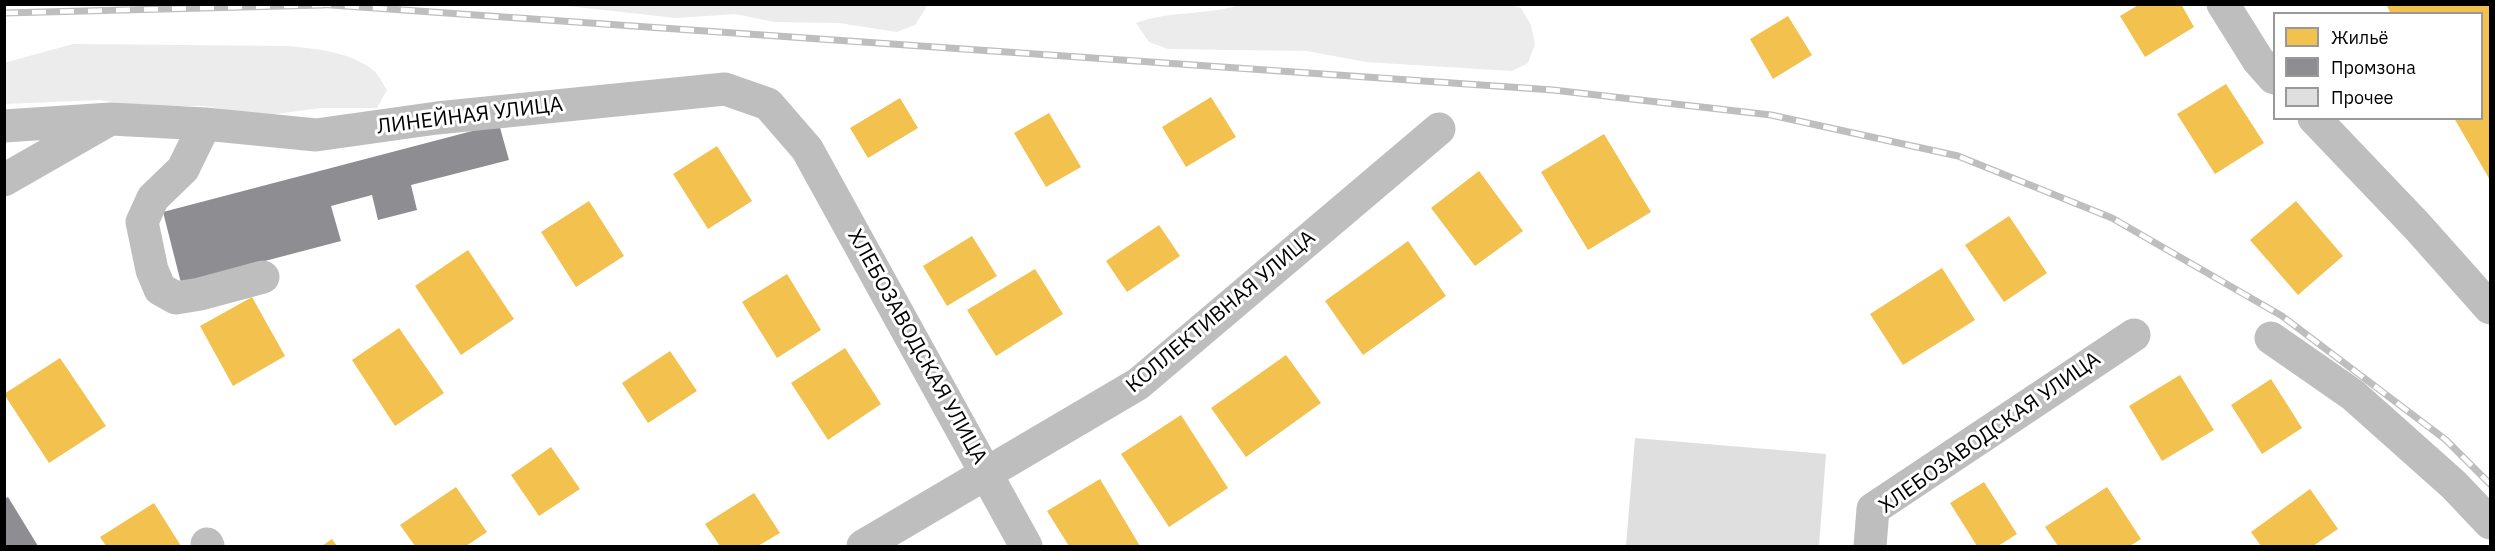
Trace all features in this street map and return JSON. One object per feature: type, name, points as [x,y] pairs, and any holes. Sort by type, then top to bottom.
[{"type":"street","points":[[2223,4],[2258,60],[2273,77]]},
{"type":"street","name":"ЛИНЕЙНАЯ УЛИЦА","points":[[4,126],[111,119],[205,124],[316,135],[437,118],[725,89],[768,104],[807,149]]},
{"type":"street","points":[[4,180],[111,119]]},
{"type":"street","points":[[2316,120],[2417,226],[2490,308]]},
{"type":"street","points":[[205,124],[183,169],[153,198],[142,222],[152,270],[160,289],[176,298],[263,277]]},
{"type":"street","name":"КОЛЛЕКТИВНАЯ УЛИЦА","points":[[863,546],[1138,384],[1439,129]]},
{"type":"street","name":"ХЛЕБОЗАВОДСКАЯ УЛИЦА","points":[[807,149],[1026,546]]},
{"type":"street","name":"ХЛЕБОЗАВОДСКАЯ УЛИЦА","points":[[1870,546],[1873,509],[2134,335]]},
{"type":"street","points":[[2271,338],[2353,395],[2454,485],[2490,523]]},
{"type":"shaded area","points":[[924,4],[926,8],[915,25],[897,32],[839,23],[774,22],[736,14],[676,18],[558,5]]},
{"type":"shaded area","points":[[1243,4],[1510,5],[1521,8],[1531,25],[1535,44],[1528,63],[1512,71],[1366,62],[1307,51],[1168,49],[1149,42],[1136,23],[1162,16],[1230,8]]},
{"type":"shaded area","points":[[73,44],[311,48],[334,52],[365,65],[376,73],[387,90],[377,108],[321,108],[262,116],[204,106],[139,106],[100,100],[5,104],[4,63]]},
{"type":"building: Жильё","points":[[2140,4],[2181,4],[2194,27],[2145,57],[2120,16]]},
{"type":"building: Жильё","points":[[2386,4],[2488,4],[2490,9],[2490,180],[2455,120],[2483,120],[2483,12],[2390,12]]},
{"type":"building: Жильё","points":[[1788,16],[1812,55],[1773,79],[1750,39]]},
{"type":"building: Жильё","points":[[2226,84],[2264,143],[2215,174],[2177,114]]},
{"type":"building: Жильё","points":[[1211,97],[1236,137],[1186,167],[1162,127]]},
{"type":"building: Жильё","points":[[900,98],[918,128],[868,158],[850,128]]},
{"type":"building: Жильё","points":[[1049,113],[1081,167],[1046,187],[1014,133]]},
{"type":"building: Жильё","points":[[1604,134],[1651,212],[1588,250],[1541,172]]},
{"type":"building: Жильё","points":[[717,146],[752,201],[708,229],[673,174]]},
{"type":"building: Жильё","points":[[1479,171],[1523,231],[1475,266],[1431,208]]},
{"type":"building: Жильё","points":[[589,201],[624,256],[576,287],[541,232]]},
{"type":"building: Жильё","points":[[2296,201],[2343,256],[2298,295],[2250,240]]},
{"type":"building: Жильё","points":[[2009,216],[2047,273],[2004,302],[1965,245]]},
{"type":"building: Жильё","points":[[1159,225],[1180,256],[1127,292],[1106,261]]},
{"type":"building: Жильё","points":[[972,236],[997,276],[947,306],[923,266]]},
{"type":"building: Жильё","points":[[1408,241],[1446,296],[1363,355],[1325,301]]},
{"type":"building: Жильё","points":[[468,250],[514,319],[461,355],[415,286]]},
{"type":"building: Жильё","points":[[1942,268],[1975,320],[1903,365],[1870,314]]},
{"type":"building: Жильё","points":[[1035,269],[1063,314],[996,356],[967,310]]},
{"type":"building: Жильё","points":[[787,274],[821,330],[777,358],[742,302]]},
{"type":"building: Жильё","points":[[252,297],[285,356],[233,386],[200,326]]},
{"type":"building: Жильё","points":[[399,328],[444,393],[395,426],[352,360]]},
{"type":"building: Жильё","points":[[845,348],[881,404],[828,440],[791,383]]},
{"type":"building: Жильё","points":[[670,351],[697,391],[648,423],[622,383]]},
{"type":"building: Жильё","points":[[1286,355],[1321,403],[1246,457],[1211,408]]},
{"type":"building: Жильё","points":[[60,358],[106,426],[49,463],[4,394]]},
{"type":"building: Жильё","points":[[2180,375],[2214,430],[2162,461],[2129,406]]},
{"type":"building: Жильё","points":[[2271,379],[2302,428],[2262,454],[2231,405]]},
{"type":"building: Жильё","points":[[1181,415],[1228,488],[1169,527],[1121,454]]},
{"type":"building: Жильё","points":[[551,447],[580,489],[539,516],[511,475]]},
{"type":"building: Жильё","points":[[1100,479],[1140,546],[1069,546],[1047,511]]},
{"type":"building: Жильё","points":[[1984,482],[2017,534],[1998,546],[1977,546],[1950,503]]},
{"type":"building: Жильё","points":[[456,487],[487,532],[466,546],[415,546],[400,525]]},
{"type":"building: Жильё","points":[[2107,487],[2141,539],[2130,546],[2058,546],[2045,527]]},
{"type":"building: Жильё","points":[[2310,489],[2338,529],[2313,546],[2261,546],[2251,532]]},
{"type":"building: Жильё","points":[[754,493],[780,533],[758,546],[720,546],[705,524]]},
{"type":"building: Жильё","points":[[154,503],[181,546],[106,546],[100,537]]},
{"type":"building: Жильё","points":[[332,539],[337,546],[322,546]]},
{"type":"building: Промзона","points":[[499,124],[509,160],[411,185],[417,210],[378,220],[372,195],[331,206],[341,241],[181,283],[163,212]]},
{"type":"building: Промзона","points":[[8,497],[38,546],[4,546],[4,499]]},
{"type":"building: Прочее","points":[[1635,438],[1826,454],[1819,546],[1626,546]]},
{"type":"railway","points":[[317,4],[1553,90],[1771,115],[1958,156],[2112,218],[2282,316],[2446,440],[2490,484]]},
{"type":"railway","points":[[4,13],[323,5]]}]
